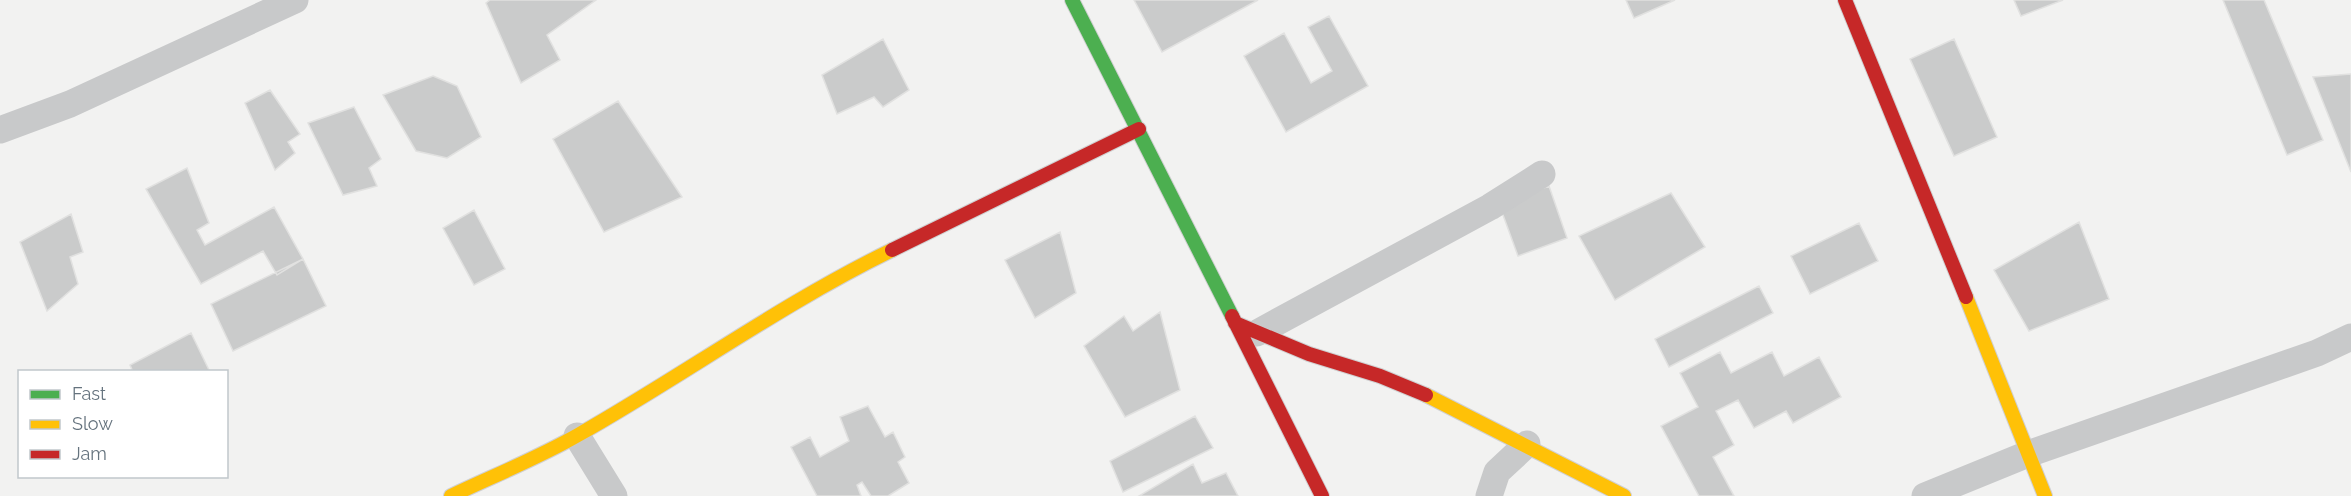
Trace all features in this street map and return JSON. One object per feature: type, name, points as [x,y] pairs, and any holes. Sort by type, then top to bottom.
[{"type":"street","points":[[0,130],[70,104],[295,0]]},
{"type":"street","points":[[1072,0],[1246,328],[1322,496]]},
{"type":"street","points":[[1845,0],[1913,162],[2045,496]]},
{"type":"street","points":[[451,496],[577,436],[718,348],[855,268],[1139,129]]},
{"type":"street","points":[[1246,328],[1490,207],[1542,174]]},
{"type":"street","points":[[1246,328],[1308,354],[1380,376],[1421,392],[1527,444],[1624,496]]},
{"type":"street","points":[[1925,496],[2028,454],[2317,353],[2351,337]]},
{"type":"street","points":[[577,436],[614,496]]},
{"type":"street","points":[[1489,496],[1497,472],[1527,444]]},
{"type":"building","points":[[490,0],[596,0],[547,35],[560,60],[521,83],[486,3]]},
{"type":"building","points":[[1134,0],[1258,0],[1162,52]]},
{"type":"building","points":[[1626,0],[1675,0],[1634,18]]},
{"type":"building","points":[[2014,0],[2063,0],[2021,16]]},
{"type":"building","points":[[2223,0],[2264,0],[2323,140],[2287,155]]},
{"type":"building","points":[[1329,16],[1368,86],[1286,132],[1244,56],[1284,33],[1311,83],[1332,71],[1308,27]]},
{"type":"building","points":[[883,39],[909,90],[883,107],[874,97],[837,114],[822,75]]},
{"type":"building","points":[[1954,39],[1997,137],[1954,156],[1910,59]]},
{"type":"building","points":[[2351,74],[2351,172],[2313,77]]},
{"type":"building","points":[[433,76],[457,86],[481,137],[447,158],[416,151],[383,95]]},
{"type":"building","points":[[270,90],[300,134],[288,142],[295,153],[275,170],[245,103]]},
{"type":"building","points":[[618,101],[682,197],[604,232],[553,139]]},
{"type":"building","points":[[354,107],[381,159],[369,168],[377,186],[343,195],[308,123]]},
{"type":"building","points":[[187,168],[209,223],[197,230],[205,245],[274,207],[303,259],[277,275],[263,251],[201,284],[146,189]]},
{"type":"building","points":[[1549,186],[1567,238],[1518,256],[1499,204]]},
{"type":"building","points":[[1671,193],[1705,247],[1615,300],[1579,236]]},
{"type":"building","points":[[474,210],[505,269],[474,285],[443,228]]},
{"type":"building","points":[[71,214],[83,252],[70,257],[78,284],[47,311],[20,242]]},
{"type":"building","points":[[2079,222],[2109,299],[2029,331],[1994,270]]},
{"type":"building","points":[[1859,223],[1878,261],[1810,294],[1791,256]]},
{"type":"building","points":[[1060,232],[1076,293],[1035,318],[1005,260]]},
{"type":"building","points":[[303,259],[326,306],[233,351],[211,304]]},
{"type":"building","points":[[1759,286],[1773,313],[1669,367],[1655,339]]},
{"type":"building","points":[[1160,312],[1180,390],[1125,417],[1084,346],[1124,316],[1133,331]]},
{"type":"building","points":[[191,333],[209,370],[132,370],[130,365]]},
{"type":"building","points":[[1720,352],[1731,373],[1772,352],[1784,376],[1819,357],[1841,397],[1793,423],[1786,411],[1754,428],[1738,400],[1716,411],[1734,445],[1713,457],[1734,496],[1699,496],[1661,426],[1698,407],[1680,373]]},
{"type":"building","points":[[868,406],[885,437],[893,432],[905,457],[898,462],[909,483],[888,496],[871,496],[862,482],[857,485],[861,496],[817,496],[791,447],[810,437],[820,457],[849,441],[840,417]]},
{"type":"building","points":[[1195,416],[1213,448],[1123,492],[1110,461]]},
{"type":"building","points":[[1193,464],[1202,483],[1226,473],[1238,496],[1139,496]]},
{"type":"traffic: fast","points":[[1072,0],[1232,316]]},
{"type":"traffic: slow","points":[[451,496],[578,435],[812,293],[892,250]]},
{"type":"traffic: slow","points":[[1966,297],[2045,496]]},
{"type":"traffic: slow","points":[[1426,395],[1624,496]]},
{"type":"traffic: jam","points":[[1845,0],[1966,297]]},
{"type":"traffic: jam","points":[[892,250],[1139,129]]},
{"type":"traffic: jam","points":[[1232,316],[1322,496]]},
{"type":"traffic: jam","points":[[1235,323],[1309,354],[1380,376],[1426,395]]}]
